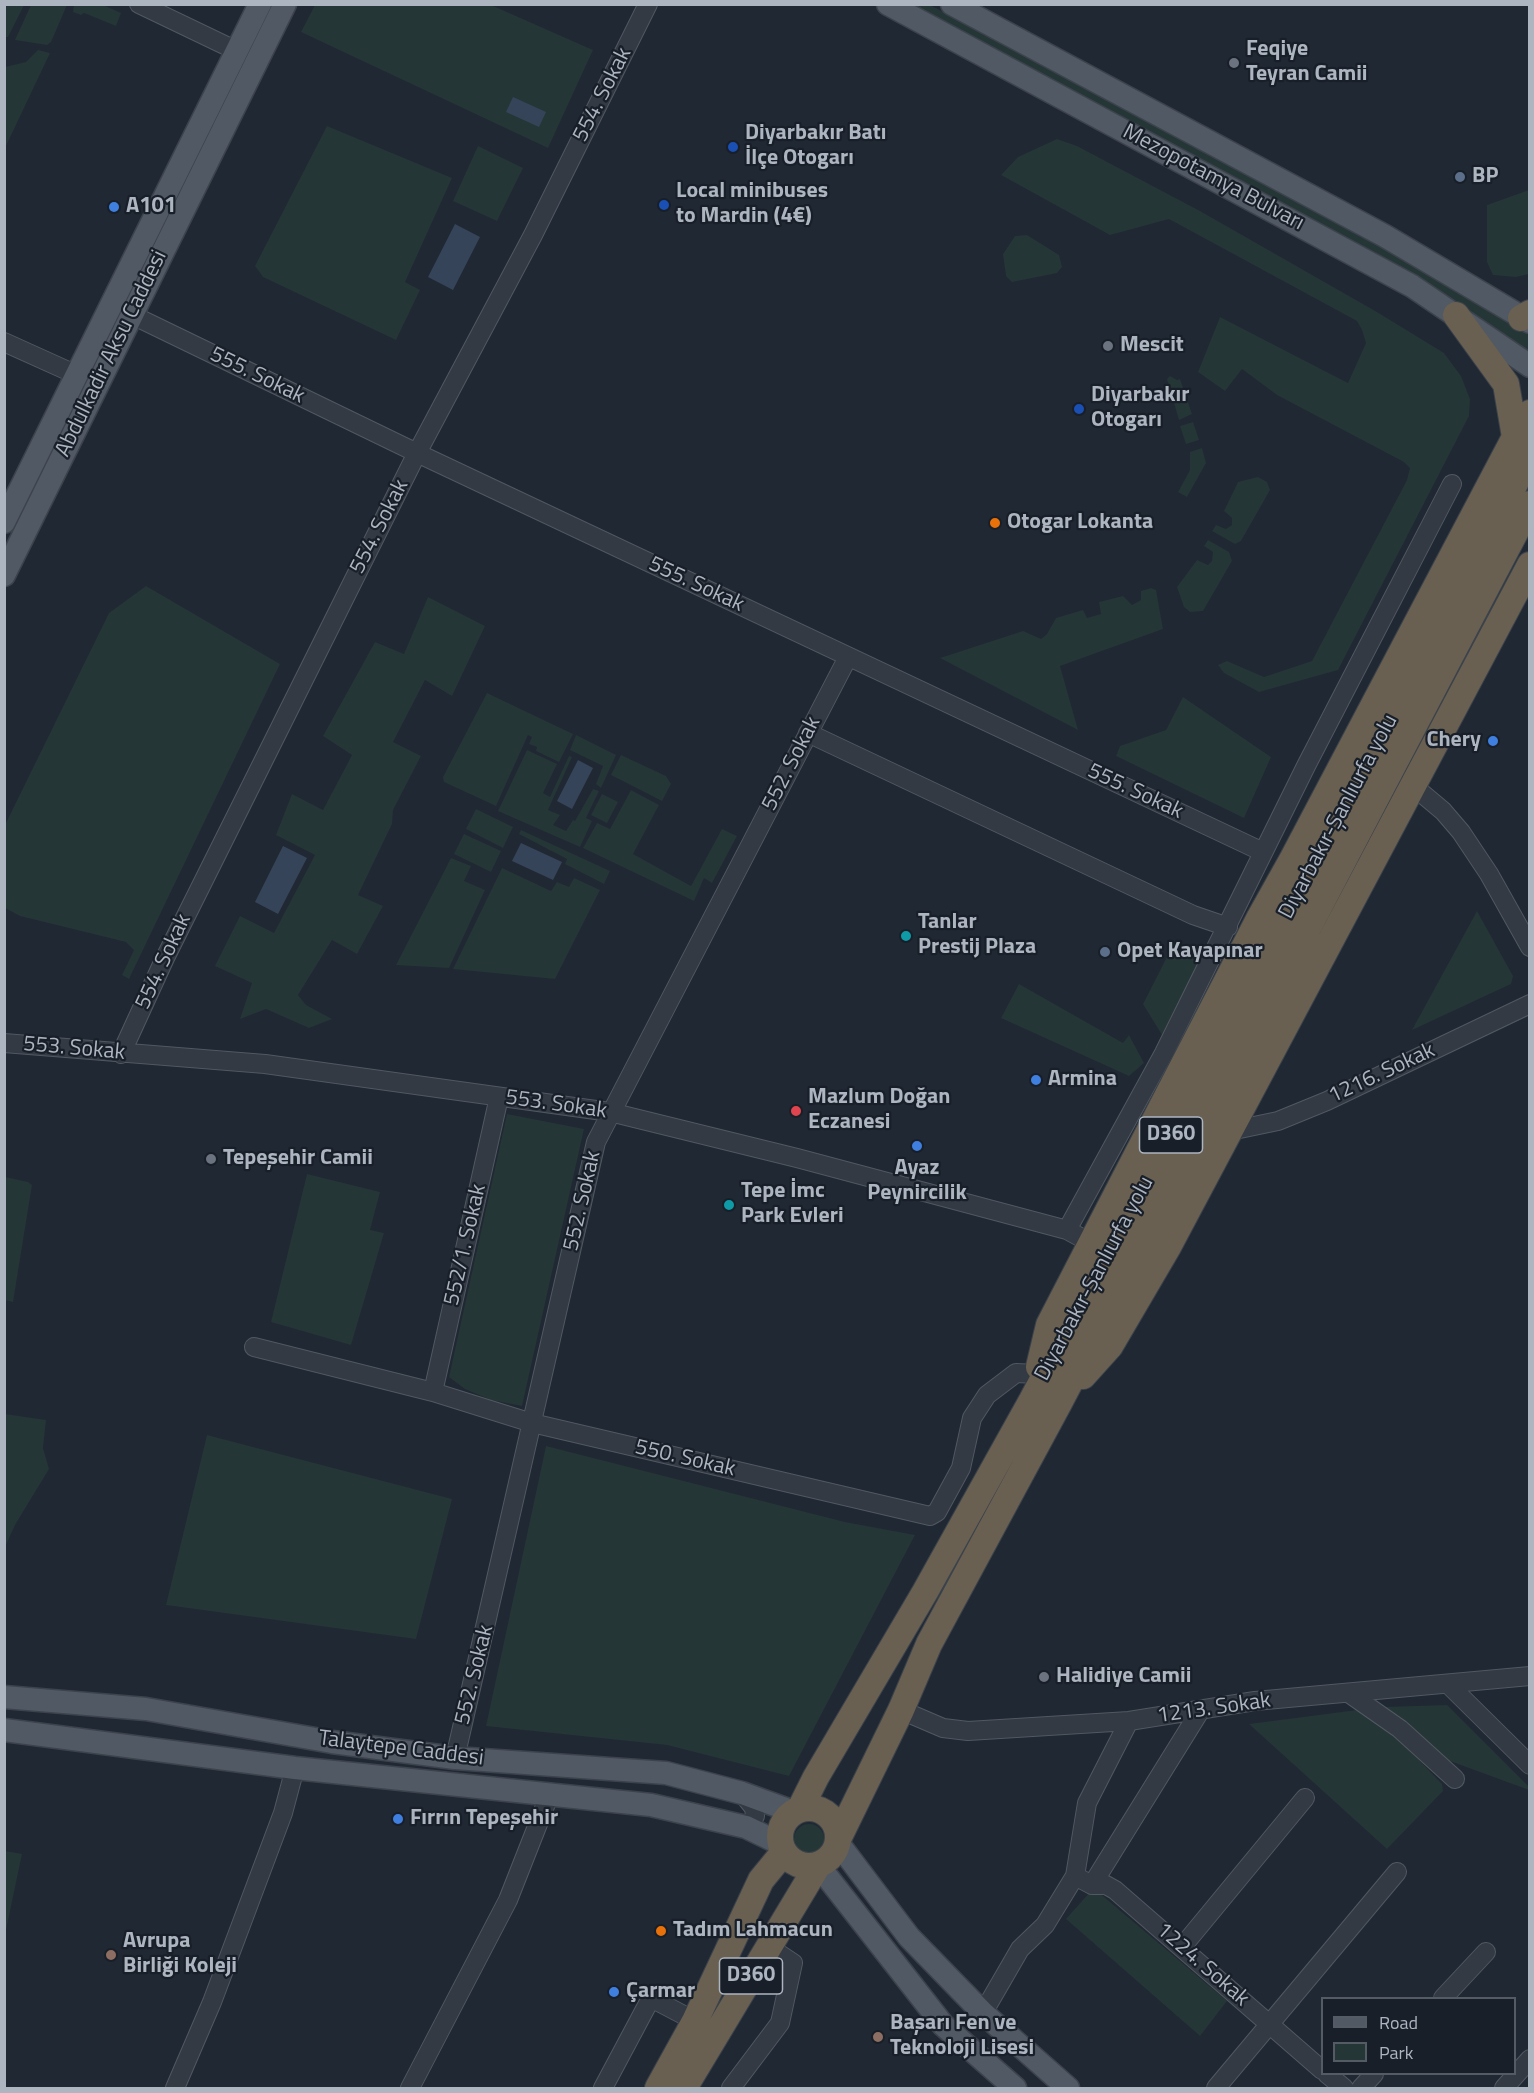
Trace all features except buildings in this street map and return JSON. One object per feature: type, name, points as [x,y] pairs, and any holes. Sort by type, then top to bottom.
[{"type":"highway","points":[[1456,315],[1506,384],[1525,439]]},
{"type":"highway","points":[[1032,1400],[1048,1325],[1260,917],[1525,439],[1530,413]]},
{"type":"highway","name":"Diyarbakır-Şanlıurfa yolu","points":[[797,1810],[925,1592],[1032,1400],[1525,439]]},
{"type":"highway","name":"Diyarbakır-Şanlıurfa yolu","points":[[838,1841],[901,1710],[929,1644],[1059,1403],[1530,504]]},
{"type":"highway","points":[[1059,1403],[1110,1346],[1168,1248],[1530,565]]},
{"type":"highway","points":[[819,1809],[834,1821],[838,1841],[831,1857],[818,1865],[798,1864],[782,1848],[782,1826],[797,1810],[819,1809]]},
{"type":"highway","name":"D360","points":[[658,2088],[695,2021],[761,1880],[782,1848]]},
{"type":"highway","name":"D360","points":[[684,2088],[818,1865]]},
{"type":"main road","name":"Abdulkadir Aksu Caddesi","points":[[4,522],[260,4]]},
{"type":"main road","name":"Abdulkadir Aksu Caddesi","points":[[4,575],[130,314],[285,4]]},
{"type":"main road","name":"Mezopotamya Bulvarı","points":[[888,4],[1412,286],[1530,366]]},
{"type":"main road","name":"Mezopotamya Bulvarı","points":[[952,4],[1385,236],[1527,318]]},
{"type":"main road","name":"Talaytepe Caddesi","points":[[4,1697],[146,1709],[332,1742],[454,1758],[666,1773],[797,1810]]},
{"type":"main road","points":[[4,1730],[296,1768],[651,1805],[735,1824],[782,1848]]},
{"type":"main road","points":[[838,1841],[909,1937],[983,2013],[1068,2088]]},
{"type":"main road","points":[[818,1865],[942,2025],[1015,2088]]},
{"type":"street","points":[[139,4],[237,51]]},
{"type":"street","name":"554. Sokak","points":[[121,1054],[165,958],[417,453],[533,235],[648,4]]},
{"type":"street","name":"555. Sokak","points":[[130,314],[417,453],[1263,852]]},
{"type":"street","points":[[4,342],[77,375]]},
{"type":"street","points":[[1066,1230],[1164,1053],[1263,852],[1452,484]]},
{"type":"street","name":"552. Sokak","points":[[454,1758],[596,1142],[848,657]]},
{"type":"street","points":[[808,733],[1193,915],[1228,927]]},
{"type":"street","points":[[1412,784],[1443,811],[1461,832],[1489,874],[1530,947]]},
{"type":"street","name":"1216. Sokak","points":[[1230,1131],[1278,1121],[1327,1101],[1530,1004]]},
{"type":"street","name":"553. Sokak","points":[[5,1043],[265,1064],[610,1112],[796,1158],[1066,1230],[1091,1243]]},
{"type":"street","name":"552/1. Sokak","points":[[433,1392],[499,1097]]},
{"type":"street","name":"550. Sokak","points":[[254,1347],[433,1392],[532,1423],[930,1516],[937,1512],[961,1468],[972,1418],[987,1395],[1016,1373],[1037,1374]]},
{"type":"street","name":"1213. Sokak","points":[[901,1710],[943,1728],[968,1731],[1130,1721],[1255,1701],[1530,1676]]},
{"type":"street","points":[[1448,1684],[1530,1765]]},
{"type":"street","points":[[1350,1694],[1400,1729],[1455,1779]]},
{"type":"street","points":[[1092,1885],[1200,1711]]},
{"type":"street","points":[[983,2013],[1020,1949],[1045,1925],[1075,1876],[1087,1803],[1130,1721]]},
{"type":"street","points":[[175,2088],[212,2002],[283,1813],[296,1768]]},
{"type":"street","points":[[735,1824],[750,1824],[754,1820],[754,1808],[742,1793]]},
{"type":"street","points":[[410,2088],[508,1900],[549,1796]]},
{"type":"street","points":[[1182,1947],[1305,1798]]},
{"type":"street","points":[[1216,2088],[1397,1872]]},
{"type":"street","name":"1224. Sokak","points":[[1075,1876],[1092,1885],[1106,1885],[1115,1890],[1321,2068]]},
{"type":"street","points":[[731,2088],[780,2023],[793,1963],[769,1947]]},
{"type":"street","points":[[1444,1997],[1486,1952]]},
{"type":"street","points":[[603,2088],[651,1998],[695,2021]]},
{"type":"street","points":[[1516,2075],[1530,2059]]},
{"type":"street","points":[[1329,2075],[1344,2088]]},
{"type":"street","points":[[1361,2088],[1372,2075]]},
{"type":"street","points":[[1504,2088],[1516,2075]]},
{"type":"green space","points":[[4,5],[24,5],[8,37],[5,37]]},
{"type":"green space","points":[[31,5],[67,5],[51,42],[47,45],[15,40]]},
{"type":"green space","points":[[74,5],[103,5],[121,13],[116,26],[84,13],[81,15],[73,12]]},
{"type":"green space","points":[[315,5],[491,5],[593,50],[548,148],[301,32]]},
{"type":"green space","points":[[906,5],[930,5],[1412,260],[1529,332],[1529,357],[1519,345],[1416,275]]},
{"type":"green space","points":[[38,50],[50,53],[5,148],[5,67],[26,62]]},
{"type":"green space","points":[[327,126],[452,178],[405,282],[420,290],[396,340],[263,277],[255,266]]},
{"type":"green space","points":[[1057,139],[1077,146],[1200,211],[1377,312],[1444,353],[1461,376],[1470,399],[1469,416],[1338,670],[1259,692],[1224,673],[1218,665],[1227,661],[1264,677],[1312,661],[1407,480],[1410,468],[1404,462],[1277,395],[1242,369],[1225,391],[1198,372],[1220,317],[1348,383],[1366,343],[1362,330],[1357,321],[1169,219],[1110,235],[1001,175],[1018,157]]},
{"type":"green space","points":[[478,146],[523,168],[497,221],[453,201]]},
{"type":"green space","points":[[1529,190],[1529,274],[1516,277],[1493,275],[1487,262],[1487,205]]},
{"type":"green space","points":[[1027,235],[1059,255],[1062,267],[1057,273],[1012,282],[1006,276],[1003,254],[1015,236]]},
{"type":"green space","points":[[1170,376],[1177,380],[1180,379],[1192,414],[1179,420],[1167,379]]},
{"type":"green space","points":[[1193,422],[1199,440],[1186,444],[1180,426]]},
{"type":"green space","points":[[1202,448],[1206,463],[1187,497],[1178,492],[1190,470],[1190,452]]},
{"type":"green space","points":[[1258,477],[1267,482],[1270,490],[1241,541],[1235,544],[1212,531],[1216,525],[1226,529],[1232,525],[1232,518],[1224,511],[1238,482]]},
{"type":"green space","points":[[1208,540],[1229,552],[1232,561],[1203,611],[1190,612],[1184,607],[1177,587],[1197,560],[1208,565],[1212,561],[1213,552],[1204,546]]},
{"type":"green space","points":[[146,586],[280,664],[129,979],[122,975],[134,950],[126,942],[20,916],[5,908],[4,827],[109,613]]},
{"type":"green space","points":[[1151,588],[1156,590],[1163,629],[1060,666],[1078,730],[940,658],[1023,631],[1041,639],[1047,634],[1056,618],[1083,610],[1087,618],[1101,614],[1099,602],[1123,596],[1132,605],[1141,600],[1141,591]]},
{"type":"green space","points":[[428,597],[485,626],[452,696],[425,680],[393,742],[421,756],[393,810],[392,824],[358,895],[383,906],[357,954],[332,940],[298,995],[306,1005],[332,1019],[309,1028],[266,1009],[240,1019],[252,983],[215,966],[240,916],[274,933],[315,855],[276,835],[292,794],[323,810],[352,755],[323,736],[375,642],[404,654]]},
{"type":"green space","points":[[487,693],[573,734],[559,762],[536,751],[537,747],[529,744],[532,737],[528,735],[496,806],[444,782],[443,777]]},
{"type":"green space","points":[[1183,697],[1271,757],[1244,818],[1116,756],[1120,746],[1166,730]]},
{"type":"green space","points":[[576,735],[616,755],[601,788],[596,784],[603,766],[570,750]]},
{"type":"green space","points":[[527,750],[557,764],[543,793],[550,797],[569,756],[572,757],[548,810],[560,815],[553,825],[566,831],[573,820],[575,821],[593,789],[599,791],[586,818],[592,821],[580,847],[498,811]]},
{"type":"green space","points":[[621,755],[666,776],[671,784],[662,801],[611,775]]},
{"type":"green space","points":[[631,790],[659,805],[633,854],[691,886],[722,829],[737,836],[712,883],[704,878],[694,901],[583,848],[597,823],[610,829]]},
{"type":"green space","points":[[602,794],[618,802],[607,823],[591,815]]},
{"type":"green space","points":[[476,809],[513,827],[503,848],[466,829]]},
{"type":"green space","points":[[521,830],[610,871],[604,884],[565,864],[567,859],[519,834]]},
{"type":"green space","points":[[464,834],[501,851],[491,872],[454,854]]},
{"type":"green space","points":[[451,858],[471,866],[464,881],[485,890],[449,968],[396,965]]},
{"type":"green space","points":[[502,868],[551,891],[557,882],[569,887],[574,878],[600,890],[555,979],[453,969]]},
{"type":"green space","points":[[1477,911],[1513,976],[1511,984],[1412,1030]]},
{"type":"green space","points":[[1209,944],[1162,1035],[1143,1004],[1168,955]]},
{"type":"green space","points":[[1019,984],[1123,1043],[1129,1035],[1144,1063],[1129,1076],[1001,1018]]},
{"type":"green space","points":[[507,1114],[584,1129],[522,1406],[491,1400],[465,1389],[449,1377]]},
{"type":"green space","points":[[307,1174],[380,1192],[370,1230],[384,1233],[351,1345],[271,1322]]},
{"type":"green space","points":[[5,1177],[32,1185],[13,1302],[5,1300]]},
{"type":"green space","points":[[5,1414],[46,1420],[43,1448],[49,1469],[15,1525],[5,1547]]},
{"type":"green space","points":[[207,1435],[452,1499],[416,1639],[166,1605]]},
{"type":"green space","points":[[546,1446],[845,1522],[915,1535],[789,1776],[667,1745],[486,1726]]},
{"type":"green space","points":[[1447,1705],[1529,1787],[1529,1790],[1439,1757],[1384,1707]]},
{"type":"green space","points":[[1357,1710],[1397,1737],[1442,1784],[1443,1791],[1387,1849],[1249,1724]]},
{"type":"green space","points":[[809,1824],[820,1828],[824,1839],[820,1850],[809,1854],[798,1850],[794,1839],[798,1828]]},
{"type":"green space","points":[[5,1851],[22,1854],[6,1930],[4,1930]]},
{"type":"green space","points":[[1097,1891],[1227,2001],[1200,2036],[1066,1919],[1090,1892]]},
{"type":"water","points":[[513,97],[546,112],[539,127],[506,112]]},
{"type":"water","points":[[455,224],[480,237],[453,290],[428,277]]},
{"type":"water","points":[[578,760],[593,768],[572,809],[557,801]]},
{"type":"water","points":[[521,843],[562,862],[553,880],[512,861]]},
{"type":"water","points":[[283,846],[307,858],[278,914],[255,902]]},
{"type":"place","name":"Feqiye Teyran Camii","points":[[1234,63]]},
{"type":"place","name":"Diyarbakır Batı İlçe Otogarı","points":[[733,147]]},
{"type":"place","name":"BP","points":[[1460,177]]},
{"type":"place","name":"Local minibuses to Mardin (4€)","points":[[664,205]]},
{"type":"place","name":"A101","points":[[114,207]]},
{"type":"place","name":"Mescit","points":[[1108,346]]},
{"type":"place","name":"Diyarbakır Otogarı","points":[[1079,409]]},
{"type":"place","name":"Otogar Lokanta","points":[[995,523]]},
{"type":"place","name":"Chery","points":[[1493,741]]},
{"type":"place","name":"Tanlar Prestij Plaza","points":[[906,936]]},
{"type":"place","name":"Opet Kayapınar","points":[[1105,952]]},
{"type":"place","name":"Armina","points":[[1036,1080]]},
{"type":"place","name":"Mazlum Doğan Eczanesi","points":[[796,1111]]},
{"type":"place","name":"Ayaz Peynircilik","points":[[917,1146]]},
{"type":"place","name":"Tepeşehir Camii","points":[[211,1159]]},
{"type":"place","name":"Tepe İmc Park Evleri","points":[[729,1205]]},
{"type":"place","name":"Halidiye Camii","points":[[1044,1677]]},
{"type":"place","name":"Fırrın Tepeşehir","points":[[398,1819]]},
{"type":"place","name":"Tadım Lahmacun","points":[[661,1931]]},
{"type":"place","name":"Avrupa Birliği Koleji","points":[[111,1955]]},
{"type":"place","name":"Çarmar","points":[[614,1992]]},
{"type":"place","name":"Başarı Fen ve Teknoloji Lisesi","points":[[878,2037]]}]
